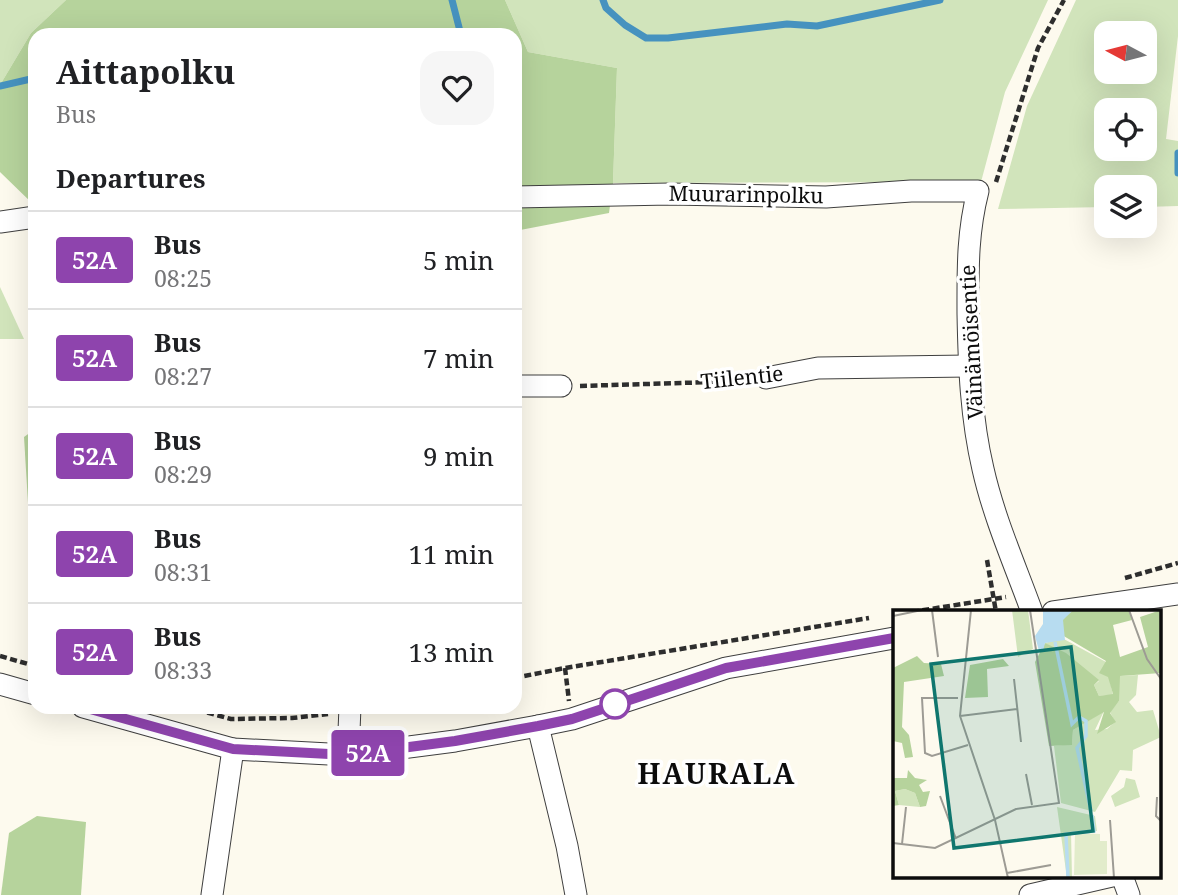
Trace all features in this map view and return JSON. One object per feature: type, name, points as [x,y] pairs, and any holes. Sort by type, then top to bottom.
[{"type":"street","name":"Muurarinpolku","points":[[522,197],[670,194],[826,197],[911,191],[978,191]]},
{"type":"street","name":"Väinämöisentie","points":[[978,191],[968,247],[969,366],[983,469],[999,524],[1032,610]]},
{"type":"street","points":[[0,222],[28,218]]},
{"type":"street","name":"Tiilentie","points":[[766,378],[818,368],[969,366]]},
{"type":"street","points":[[522,386],[561,386]]},
{"type":"street","points":[[1060,610],[1178,594]]},
{"type":"street","points":[[108,714],[233,749],[348,755],[455,741],[572,719],[726,668],[893,638]]},
{"type":"street","points":[[0,684],[28,692]]},
{"type":"street","points":[[348,755],[350,714]]},
{"type":"street","points":[[538,726],[576,895]]},
{"type":"street","points":[[212,895],[233,749]]},
{"type":"street","points":[[1030,895],[1103,878]]},
{"type":"street","points":[[1123,878],[1129,895]]},
{"type":"path","points":[[978,191],[994,187],[1038,48],[1064,0]]},
{"type":"path","name":"Tiilentie","points":[[561,386],[735,383],[766,378]]},
{"type":"path","points":[[993,599],[996,610]]},
{"type":"path","points":[[522,676],[881,616]]},
{"type":"path","points":[[0,656],[28,664]]},
{"type":"path","points":[[565,668],[572,719]]},
{"type":"path","points":[[213,714],[231,719],[292,718],[321,714]]},
{"type":"green space","points":[[0,0],[66,0],[36,28],[28,28],[28,38],[0,85]]},
{"type":"green space","points":[[66,0],[505,0],[517,28],[36,28]]},
{"type":"green space","points":[[505,0],[1048,0],[1005,92],[981,182],[613,183],[617,68],[528,52],[522,38],[522,28],[517,28]]},
{"type":"green space","points":[[1076,0],[1178,0],[1178,36],[1166,139],[1178,141],[1178,206],[1157,207],[1157,175],[1094,175],[1094,207],[998,209],[1027,106]]},
{"type":"green space","points":[[28,38],[28,199],[0,172],[0,85]]},
{"type":"green space","points":[[522,38],[528,52],[617,68],[613,183],[609,213],[522,230]]},
{"type":"green space","points":[[0,287],[24,339],[0,339]]},
{"type":"green space","points":[[28,434],[28,503],[24,437]]},
{"type":"green space","points":[[37,816],[86,822],[81,895],[1,895],[9,833]]},
{"type":"waterway","points":[[452,0],[459,28]]},
{"type":"waterway","points":[[603,0],[606,8],[625,25],[646,38],[668,38],[787,24],[817,26],[940,0]]},
{"type":"waterway","points":[[0,86],[28,80]]},
{"type":"waterway","points":[[1178,153],[1178,173]]},
{"type":"bus line","name":"52A","points":[[108,714],[233,749],[348,755],[455,741],[572,719],[726,668],[893,638]]},
{"type":"district","name":"HAURALA","points":[[717,774]]}]
